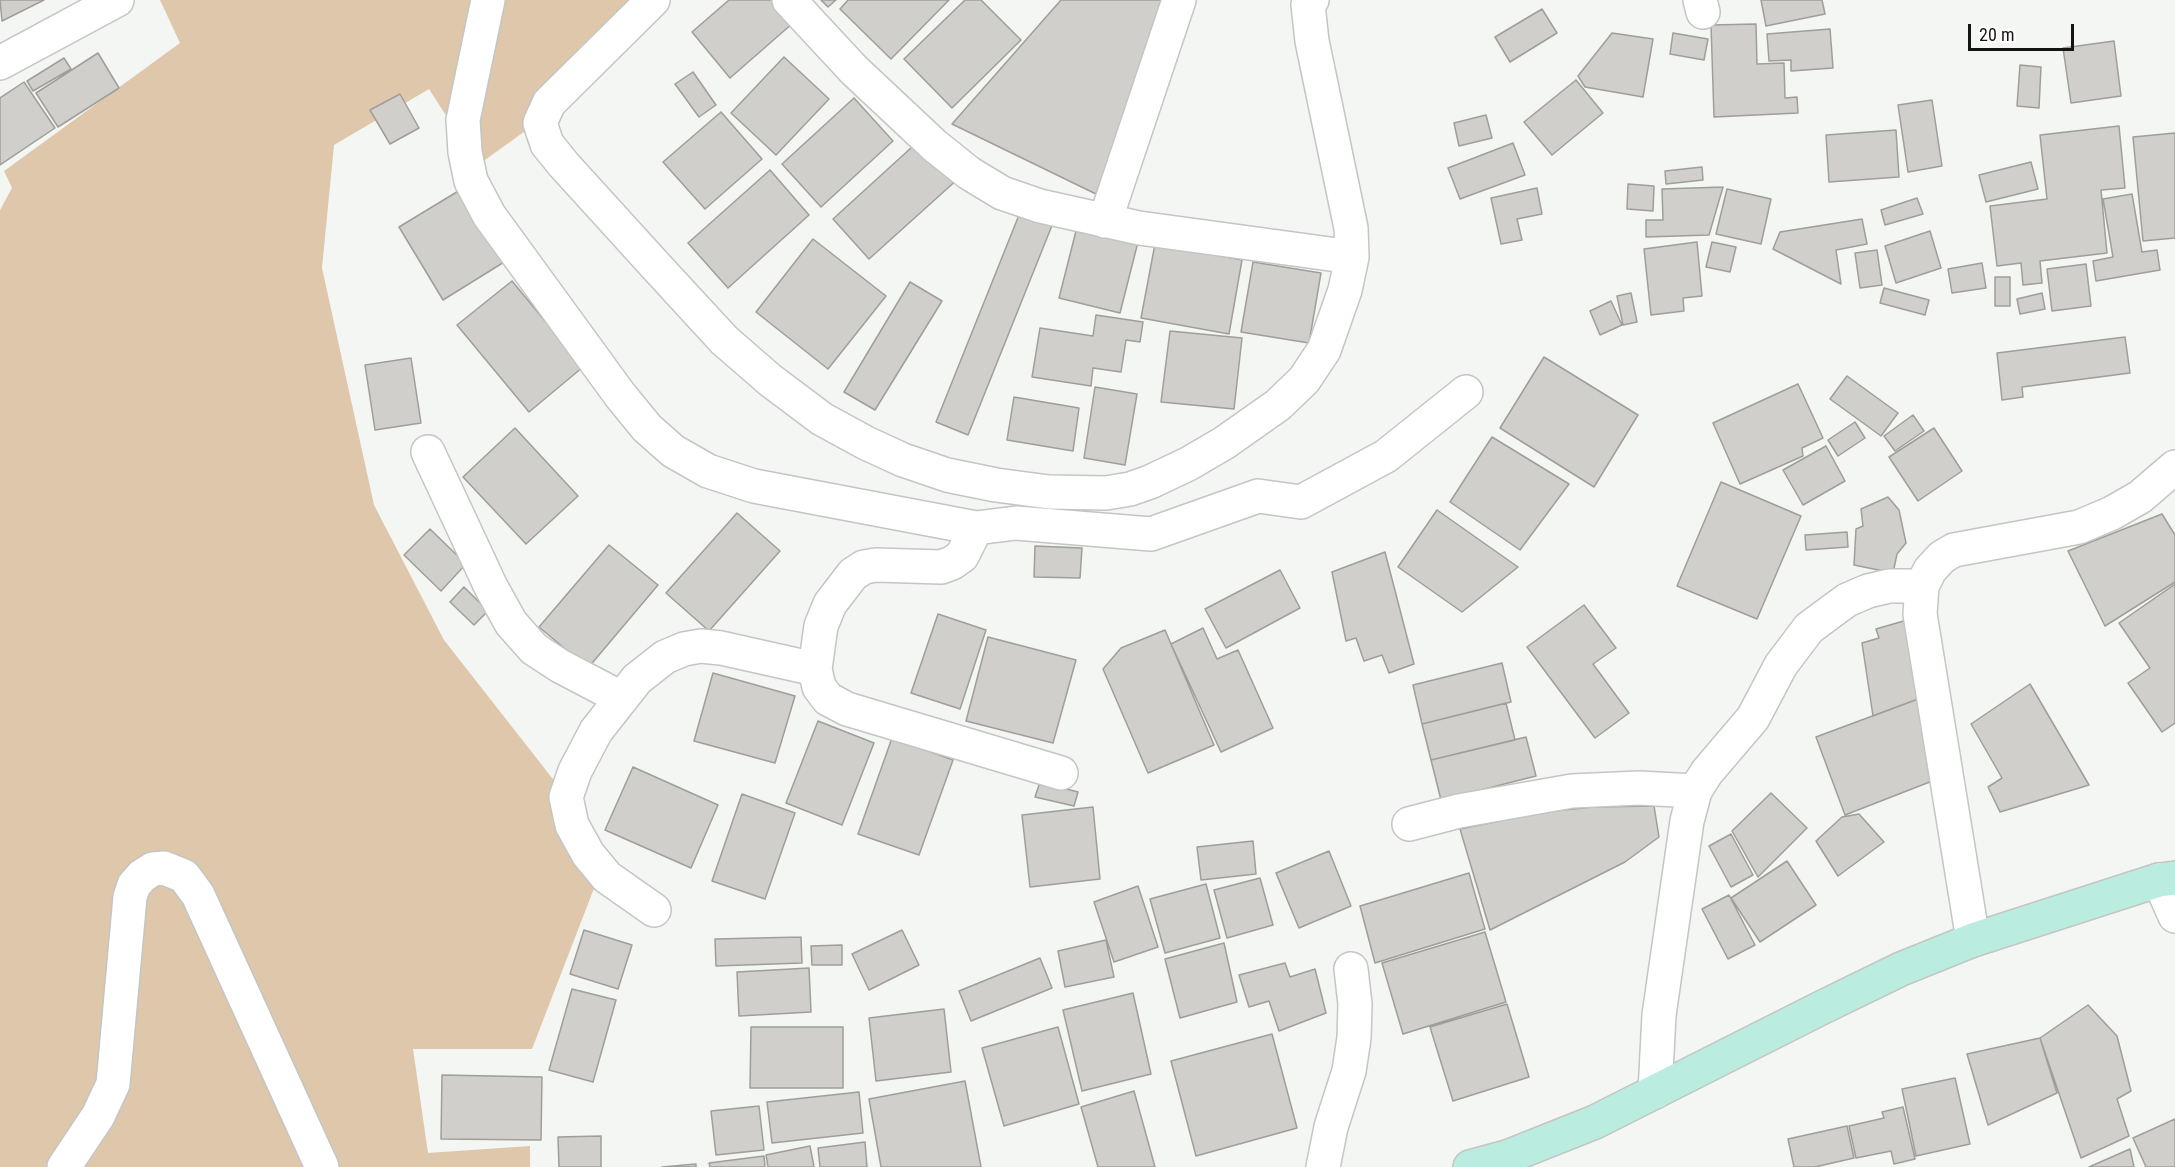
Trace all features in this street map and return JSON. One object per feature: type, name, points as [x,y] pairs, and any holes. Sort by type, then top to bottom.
[{"type":"street","points":[[0,63],[117,0]]},
{"type":"street","points":[[488,0],[463,120],[465,152],[471,181],[502,232],[620,395],[647,428],[673,451],[708,471],[754,486],[976,528],[1016,524],[1150,534],[1258,496],[1301,502],[1386,456],[1466,392]]},
{"type":"street","points":[[653,0],[549,103],[540,123],[547,144],[717,331],[762,374],[822,419],[903,460],[947,475],[1049,492],[1117,492],[1150,482],[1224,443],[1278,405],[1304,380],[1324,350],[1345,290],[1352,257],[1347,201],[1312,41],[1306,2]]},
{"type":"street","points":[[789,0],[854,70],[934,145],[969,173],[1002,193],[1040,206],[1105,221],[1160,231],[1352,257]]},
{"type":"street","points":[[1105,221],[1179,0]]},
{"type":"street","points":[[428,452],[491,587],[511,623],[534,649],[560,666],[621,698]]},
{"type":"street","points":[[1973,940],[1920,614],[1922,586],[1930,570],[1942,557],[1954,550],[2079,527],[2112,513],[2140,497],[2175,467]]},
{"type":"street","points":[[976,528],[962,556],[952,563],[941,567],[876,565],[864,567],[842,585],[826,615],[816,646],[815,669],[819,687],[828,699],[847,709],[1061,773]]},
{"type":"street","points":[[1655,1092],[1659,1015],[1687,821],[1695,791],[1707,772],[1753,718],[1793,646],[1826,613],[1868,591],[1889,586],[1922,586]]},
{"type":"street","points":[[654,910],[607,877],[588,854],[572,825],[567,796],[574,771],[591,741],[637,679],[665,657],[701,646],[750,653],[815,669]]},
{"type":"street","points":[[1409,824],[1459,811],[1572,791],[1639,788],[1695,791]]},
{"type":"street","points":[[64,1167],[98,1116],[113,1084],[130,897],[134,885],[153,869],[164,868],[184,876],[198,895],[322,1167]]},
{"type":"street","points":[[1470,1167],[1507,1162],[1595,1122],[1891,974],[1973,940],[2167,879],[2175,916]]},
{"type":"street","points":[[1323,1167],[1331,1127],[1348,1071],[1354,1038],[1355,1004],[1352,969]]},
{"type":"shaded area","points":[[160,0],[632,0],[528,129],[478,165],[429,89],[334,145],[322,268],[374,505],[444,640],[592,829],[598,878],[532,1049],[413,1049],[428,1153],[530,1146],[530,1167],[0,1167],[0,210],[12,188],[4,171],[180,43]]},
{"type":"building","points":[[0,0],[44,0],[2,21]]},
{"type":"building","points":[[729,0],[773,0],[793,23],[730,78],[692,32]]},
{"type":"building","points":[[821,0],[836,0],[828,7]]},
{"type":"building","points":[[848,0],[949,0],[891,59],[840,9]]},
{"type":"building","points":[[965,0],[981,0],[1021,40],[952,108],[904,59]]},
{"type":"building","points":[[1061,0],[1165,0],[1096,194],[952,124]]},
{"type":"building","points":[[1761,0],[1822,0],[1825,14],[1766,26]]},
{"type":"building","points":[[1542,9],[1557,33],[1510,62],[1495,37]]},
{"type":"building","points":[[1756,24],[1757,64],[1784,63],[1785,98],[1797,97],[1798,113],[1714,117],[1711,25]]},
{"type":"building","points":[[1830,29],[1833,68],[1791,71],[1791,60],[1769,61],[1767,34]]},
{"type":"building","points":[[1612,33],[1653,39],[1643,97],[1585,87],[1578,76]]},
{"type":"building","points":[[1673,33],[1708,39],[1704,60],[1670,54]]},
{"type":"building","points":[[2114,41],[2121,96],[2071,103],[2063,48]]},
{"type":"building","points":[[98,53],[119,88],[58,127],[36,93]]},
{"type":"building","points":[[784,57],[829,99],[776,155],[731,113]]},
{"type":"building","points":[[64,58],[71,69],[33,91],[27,81]]},
{"type":"building","points":[[2020,65],[2041,67],[2039,108],[2017,106]]},
{"type":"building","points":[[693,72],[716,105],[699,117],[675,84]]},
{"type":"building","points":[[1576,80],[1603,113],[1552,155],[1524,122]]},
{"type":"building","points":[[24,82],[55,128],[0,165],[0,98]]},
{"type":"building","points":[[400,94],[419,128],[390,144],[370,110]]},
{"type":"building","points":[[854,98],[893,141],[821,207],[782,164]]},
{"type":"building","points":[[1932,100],[1942,166],[1908,172],[1898,105]]},
{"type":"building","points":[[721,112],[762,159],[705,209],[663,162]]},
{"type":"building","points":[[1486,115],[1492,138],[1459,146],[1454,123]]},
{"type":"building","points":[[2119,126],[2125,188],[2101,190],[2107,253],[2040,261],[2042,283],[2023,285],[2021,263],[1997,266],[1990,206],[2047,199],[2040,135]]},
{"type":"building","points":[[1896,130],[1899,177],[1829,182],[1826,135]]},
{"type":"building","points":[[2175,133],[2175,238],[2143,241],[2133,137]]},
{"type":"building","points":[[923,137],[959,178],[869,259],[833,219]]},
{"type":"building","points":[[1513,143],[1525,175],[1460,199],[1448,168]]},
{"type":"building","points":[[2031,162],[2038,189],[1986,202],[1979,175]]},
{"type":"building","points":[[1702,167],[1703,180],[1666,184],[1665,171]]},
{"type":"building","points":[[770,170],[809,215],[728,288],[688,243]]},
{"type":"building","points":[[1628,184],[1654,186],[1653,211],[1627,209]]},
{"type":"building","points":[[465,187],[509,259],[443,300],[399,227]]},
{"type":"building","points":[[1723,187],[1709,235],[1646,237],[1646,220],[1663,220],[1662,189]]},
{"type":"building","points":[[1537,188],[1542,214],[1517,219],[1522,240],[1501,244],[1491,198]]},
{"type":"building","points":[[1727,189],[1771,199],[1761,244],[1716,234]]},
{"type":"building","points":[[2132,194],[2142,252],[2157,250],[2160,270],[2096,281],[2093,261],[2113,257],[2103,199]]},
{"type":"building","points":[[1917,198],[1923,214],[1885,225],[1881,210]]},
{"type":"building","points":[[1021,210],[1053,223],[968,435],[936,422]]},
{"type":"building","points":[[1862,219],[1867,244],[1836,250],[1841,284],[1773,249],[1780,232]]},
{"type":"building","points":[[1077,227],[1138,242],[1120,313],[1059,298]]},
{"type":"building","points":[[1930,231],[1941,268],[1896,283],[1885,246]]},
{"type":"building","points":[[813,239],[886,296],[828,369],[756,312]]},
{"type":"building","points":[[1697,242],[1702,296],[1683,298],[1684,311],[1651,315],[1644,249]]},
{"type":"building","points":[[1712,242],[1736,247],[1730,272],[1706,267]]},
{"type":"building","points":[[1155,244],[1242,260],[1229,334],[1141,318]]},
{"type":"building","points":[[1877,250],[1882,285],[1860,288],[1855,253]]},
{"type":"building","points":[[1253,262],[1321,273],[1309,343],[1241,332]]},
{"type":"building","points":[[1982,263],[1986,288],[1952,293],[1948,269]]},
{"type":"building","points":[[2086,264],[2091,306],[2052,311],[2047,269]]},
{"type":"building","points":[[1995,277],[2010,277],[2010,306],[1995,306]]},
{"type":"building","points":[[512,281],[583,367],[529,412],[457,325]]},
{"type":"building","points":[[910,282],[942,301],[875,410],[844,392]]},
{"type":"building","points":[[1884,288],[1929,300],[1925,315],[1880,303]]},
{"type":"building","points":[[1631,293],[1637,322],[1623,325],[1617,296]]},
{"type":"building","points":[[2042,293],[2045,309],[2020,314],[2017,299]]},
{"type":"building","points":[[1611,301],[1622,325],[1600,335],[1590,311]]},
{"type":"building","points":[[1096,315],[1143,322],[1140,342],[1126,340],[1121,372],[1093,368],[1091,386],[1032,377],[1040,328],[1093,336]]},
{"type":"building","points":[[1170,331],[1242,338],[1234,409],[1161,402]]},
{"type":"building","points":[[2125,337],[2130,373],[2022,387],[2023,397],[2002,400],[1997,353]]},
{"type":"building","points":[[1544,357],[1638,415],[1594,487],[1500,428]]},
{"type":"building","points":[[411,358],[421,423],[375,430],[365,365]]},
{"type":"building","points":[[1847,376],[1898,413],[1881,436],[1830,399]]},
{"type":"building","points":[[1798,384],[1823,438],[1802,448],[1803,456],[1740,484],[1713,423]]},
{"type":"building","points":[[1095,387],[1137,394],[1125,465],[1084,458]]},
{"type":"building","points":[[1014,397],[1079,408],[1073,451],[1007,440]]},
{"type":"building","points":[[1913,415],[1924,431],[1895,451],[1884,436]]},
{"type":"building","points":[[1855,422],[1865,438],[1838,456],[1828,440]]},
{"type":"building","points":[[515,428],[578,496],[526,544],[463,477]]},
{"type":"building","points":[[1934,428],[1962,471],[1918,501],[1889,457]]},
{"type":"building","points":[[1492,437],[1569,484],[1520,550],[1450,502]]},
{"type":"building","points":[[1826,446],[1845,481],[1803,505],[1783,470]]},
{"type":"building","points":[[1721,482],[1801,516],[1757,619],[1677,586]]},
{"type":"building","points":[[1888,497],[1899,510],[1906,543],[1897,554],[1893,573],[1854,565],[1856,529],[1863,526],[1861,509]]},
{"type":"building","points":[[1437,510],[1518,567],[1462,612],[1398,567]]},
{"type":"building","points":[[737,513],[780,551],[709,631],[666,593]]},
{"type":"building","points":[[2162,514],[2175,535],[2175,582],[2105,626],[2068,551]]},
{"type":"building","points":[[430,529],[466,564],[441,591],[404,555]]},
{"type":"building","points":[[1847,532],[1848,547],[1806,550],[1805,535]]},
{"type":"building","points":[[609,545],[658,585],[588,668],[539,627]]},
{"type":"building","points":[[1035,546],[1082,548],[1080,578],[1034,577]]},
{"type":"building","points":[[1385,552],[1414,664],[1389,673],[1382,655],[1364,661],[1356,638],[1346,641],[1332,572]]},
{"type":"building","points":[[1280,570],[1300,608],[1226,648],[1205,609]]},
{"type":"building","points":[[2175,584],[2175,723],[2162,732],[2128,683],[2150,668],[2119,623]]},
{"type":"building","points":[[464,587],[488,611],[474,625],[450,602]]},
{"type":"building","points":[[1584,605],[1616,648],[1593,664],[1629,713],[1595,738],[1527,647]]},
{"type":"building","points":[[938,614],[986,630],[960,709],[911,693]]},
{"type":"building","points":[[1907,620],[1918,699],[1873,716],[1862,643],[1879,638],[1876,629]]},
{"type":"building","points":[[1203,628],[1217,659],[1238,650],[1273,728],[1221,752],[1171,644]]},
{"type":"building","points":[[1165,630],[1214,745],[1148,773],[1103,669],[1121,648]]},
{"type":"building","points":[[988,637],[1076,660],[1053,743],[966,721]]},
{"type":"building","points":[[1502,663],[1511,702],[1422,724],[1413,685]]},
{"type":"building","points":[[713,673],[795,696],[775,763],[694,741]]},
{"type":"building","points":[[2030,684],[2089,785],[2000,812],[1988,787],[2002,778],[1971,724]]},
{"type":"building","points":[[1918,699],[1940,778],[1845,815],[1816,737]]},
{"type":"building","points":[[1506,703],[1515,740],[1431,760],[1422,724]]},
{"type":"building","points":[[818,721],[874,743],[842,825],[786,803]]},
{"type":"building","points":[[1526,737],[1536,776],[1441,800],[1431,760]]},
{"type":"building","points":[[892,738],[953,760],[919,855],[858,834]]},
{"type":"building","points":[[633,767],[718,805],[691,868],[605,830]]},
{"type":"building","points":[[1040,782],[1078,792],[1074,806],[1035,797]]},
{"type":"building","points":[[1771,793],[1807,828],[1758,877],[1732,831]]},
{"type":"building","points":[[742,794],[795,813],[765,899],[712,881]]},
{"type":"building","points":[[1654,806],[1659,837],[1625,862],[1490,930],[1460,829],[1544,812],[1593,807]]},
{"type":"building","points":[[1093,807],[1100,879],[1030,887],[1022,815]]},
{"type":"building","points":[[1859,814],[1884,842],[1838,876],[1816,841],[1842,817]]},
{"type":"building","points":[[1731,834],[1753,875],[1731,887],[1709,846]]},
{"type":"building","points":[[1253,841],[1256,874],[1201,880],[1197,847]]},
{"type":"building","points":[[1329,851],[1351,906],[1299,928],[1276,873]]},
{"type":"building","points":[[1787,861],[1816,905],[1760,942],[1731,898]]},
{"type":"building","points":[[1469,873],[1485,929],[1375,963],[1360,906]]},
{"type":"building","points":[[1260,878],[1273,925],[1227,938],[1214,890]]},
{"type":"building","points":[[1206,884],[1220,938],[1165,953],[1150,899]]},
{"type":"building","points":[[1138,886],[1158,947],[1114,962],[1094,902]]},
{"type":"building","points":[[1729,895],[1755,945],[1728,959],[1702,909]]},
{"type":"building","points":[[584,930],[632,945],[618,989],[570,974]]},
{"type":"building","points":[[902,930],[919,965],[869,990],[852,954]]},
{"type":"building","points":[[1485,932],[1506,1002],[1403,1034],[1382,963]]},
{"type":"building","points":[[801,937],[802,963],[716,966],[715,939]]},
{"type":"building","points":[[1106,940],[1114,977],[1065,987],[1058,951]]},
{"type":"building","points":[[1224,943],[1237,1002],[1180,1018],[1165,959]]},
{"type":"building","points":[[842,945],[842,965],[812,965],[811,946]]},
{"type":"building","points":[[1040,958],[1052,988],[971,1021],[959,991]]},
{"type":"building","points":[[1285,963],[1290,977],[1315,969],[1326,1013],[1279,1031],[1269,1001],[1249,1007],[1239,975]]},
{"type":"building","points":[[809,968],[811,1012],[739,1016],[737,972]]},
{"type":"building","points":[[572,989],[616,1000],[593,1082],[549,1070]]},
{"type":"building","points":[[1133,993],[1151,1074],[1082,1091],[1063,1010]]},
{"type":"building","points":[[1507,1004],[1529,1077],[1453,1101],[1430,1027]]},
{"type":"building","points":[[2088,1005],[2117,1036],[2131,1091],[2117,1099],[2129,1136],[2081,1158],[2040,1038]]},
{"type":"building","points":[[944,1009],[951,1072],[876,1081],[869,1018]]},
{"type":"building","points":[[751,1027],[843,1027],[843,1088],[750,1088]]},
{"type":"building","points":[[1058,1027],[1079,1104],[1004,1126],[982,1048]]},
{"type":"building","points":[[1272,1034],[1297,1128],[1196,1156],[1171,1061]]},
{"type":"building","points":[[2040,1038],[2057,1093],[1988,1125],[1967,1054]]},
{"type":"building","points":[[442,1075],[542,1077],[541,1140],[441,1139]]},
{"type":"building","points":[[1955,1078],[1970,1144],[1916,1156],[1902,1089]]},
{"type":"building","points":[[965,1081],[981,1167],[881,1167],[869,1099]]},
{"type":"building","points":[[1134,1091],[1155,1167],[1098,1167],[1081,1107]]},
{"type":"building","points":[[859,1092],[863,1133],[772,1143],[767,1102]]},
{"type":"building","points":[[759,1106],[764,1150],[716,1155],[711,1111]]},
{"type":"building","points":[[1903,1107],[1915,1159],[1894,1164],[1891,1151],[1856,1158],[1849,1126],[1884,1118],[1882,1112]]},
{"type":"building","points":[[2175,1119],[2175,1167],[2146,1167],[2133,1138]]},
{"type":"building","points":[[1847,1126],[1854,1158],[1815,1167],[1794,1167],[1788,1139]]},
{"type":"building","points":[[601,1136],[601,1167],[559,1167],[558,1137]]},
{"type":"building","points":[[865,1142],[867,1167],[820,1167],[818,1148]]},
{"type":"building","points":[[810,1146],[814,1167],[768,1167],[766,1155]]},
{"type":"building","points":[[2130,1149],[2134,1167],[2089,1167]]},
{"type":"building","points":[[764,1156],[765,1167],[710,1167],[709,1163]]},
{"type":"building","points":[[696,1164],[696,1167],[662,1167]]}]
